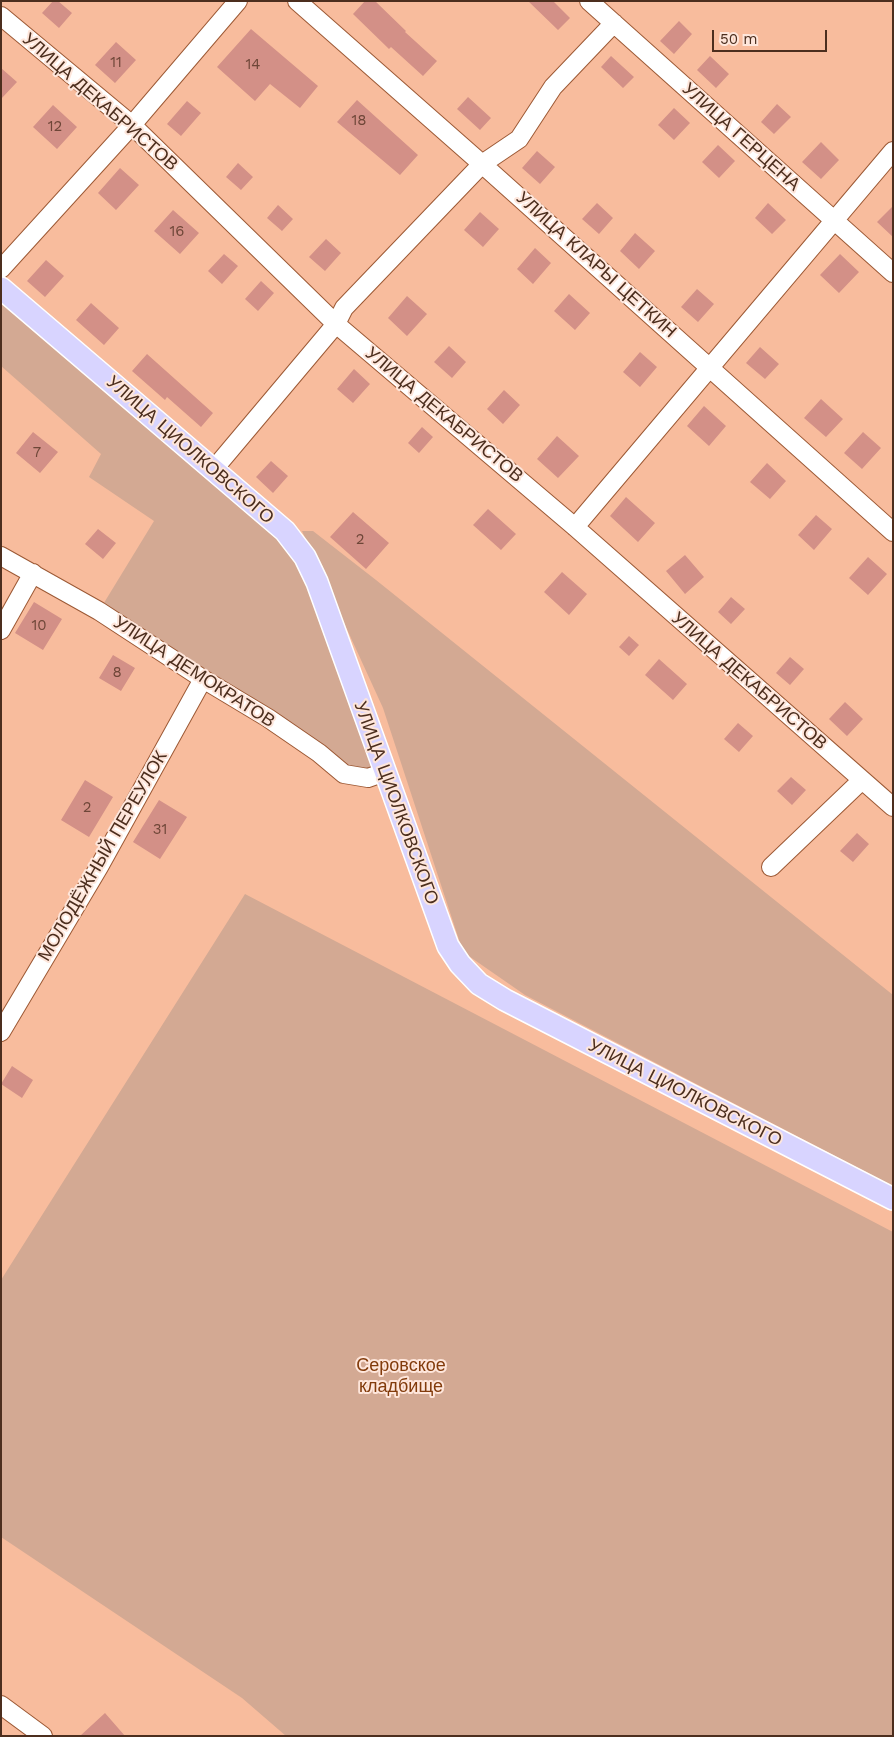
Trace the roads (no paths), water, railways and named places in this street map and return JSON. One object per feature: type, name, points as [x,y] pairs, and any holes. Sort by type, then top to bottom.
[{"type":"main road","name":"УЛИЦА ЦИОЛКОВСКОГО","points":[[1,288],[214,469],[285,532],[305,556],[317,582],[448,946],[460,964],[479,984],[505,1000],[893,1199]]},
{"type":"street","points":[[1,269],[132,125],[238,1]]},
{"type":"street","name":"УЛИЦА КЛАРЫ ЦЕТКИН","points":[[297,1],[893,532]]},
{"type":"street","name":"УЛИЦА ГЕРЦЕНА","points":[[589,1],[893,273]]},
{"type":"street","name":"УЛИЦА ДЕКАБРИСТОВ","points":[[1,16],[132,125],[336,324],[575,527],[893,807]]},
{"type":"street","points":[[214,469],[336,324],[344,308],[482,164],[519,139],[553,87],[614,23]]},
{"type":"street","points":[[575,527],[893,151]]},
{"type":"street","name":"УЛИЦА ДЕМОКРАТОВ","points":[[1,556],[99,611],[203,679],[268,718],[319,753],[344,774],[368,778],[385,772]]},
{"type":"street","points":[[1,630],[33,573]]},
{"type":"street","name":"МОЛОДЁЖНЫЙ ПЕРЕУЛОК","points":[[1,1032],[99,867],[203,679]]},
{"type":"street","points":[[771,867],[862,780]]},
{"type":"street","points":[[1,1705],[43,1736]]},
{"type":"park label","name":"Серовское кладбище","points":[[401,1376]]}]
